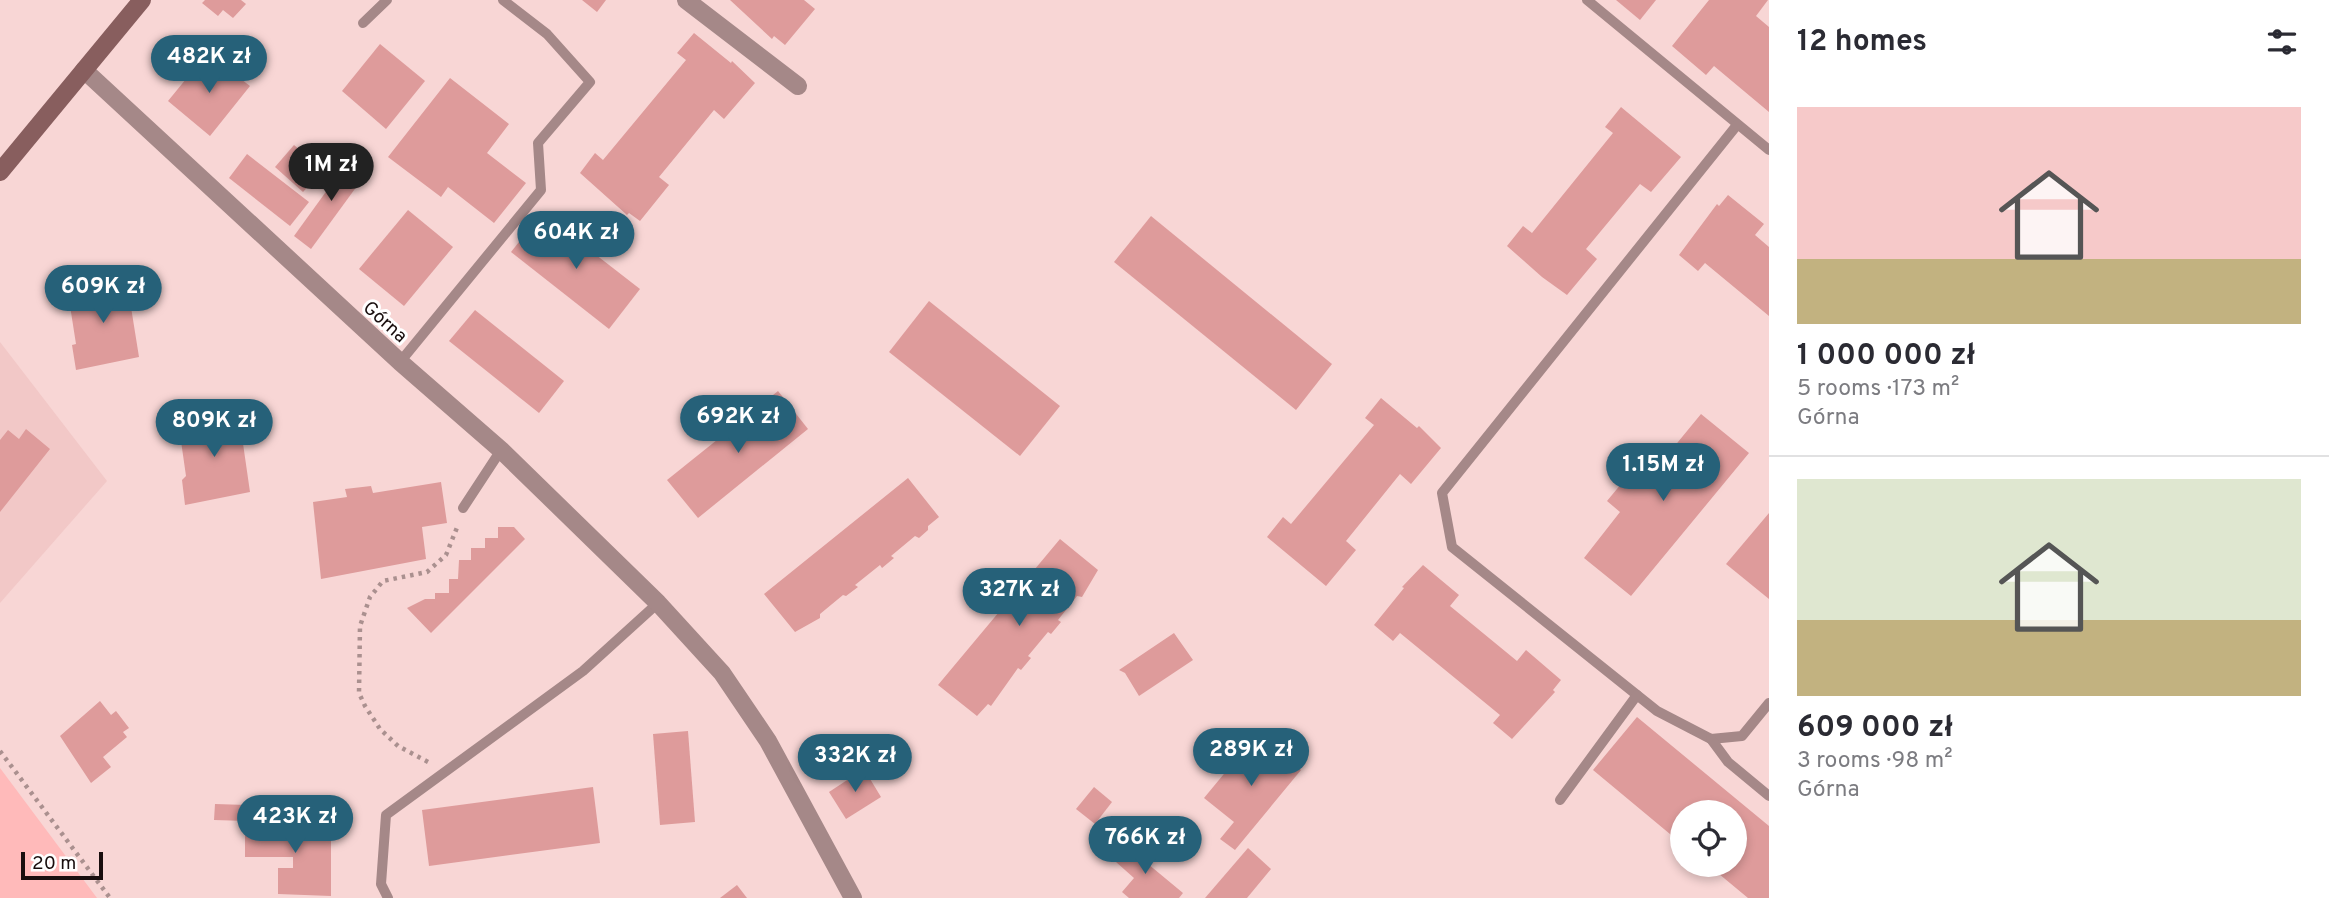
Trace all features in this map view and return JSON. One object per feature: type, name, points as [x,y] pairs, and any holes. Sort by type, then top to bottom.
[{"type":"main road","points":[[0,172],[142,0]]},
{"type":"street","points":[[687,0],[798,86]]},
{"type":"street","name":"Górna","points":[[84,70],[400,362],[501,450],[658,603],[722,673],[760,729],[828,848],[853,898]]},
{"type":"lane","points":[[363,23],[387,0]]},
{"type":"lane","points":[[400,362],[541,190],[538,143],[590,82],[547,34],[503,0]]},
{"type":"lane","points":[[1587,0],[1769,150]]},
{"type":"lane","points":[[1737,125],[1442,493],[1452,547],[1657,711],[1711,739],[1728,762],[1769,796]]},
{"type":"lane","points":[[463,508],[501,450]]},
{"type":"lane","points":[[388,898],[382,884],[386,815],[583,671],[658,603]]},
{"type":"lane","points":[[1560,800],[1637,695]]},
{"type":"lane","points":[[1711,739],[1742,736],[1769,703]]},
{"type":"path","points":[[447,772],[398,746],[380,729],[365,706],[359,693],[360,626],[370,597],[383,581],[427,572],[446,555],[463,508]]},
{"type":"path","points":[[0,751],[110,898]]},
{"type":"shaded area","points":[[0,342],[107,481],[0,603]]},
{"type":"shaded area","points":[[0,768],[97,898],[0,898]]},
{"type":"building","points":[[205,0],[241,0],[246,4],[233,18],[223,10],[218,16],[202,3]]},
{"type":"building","points":[[582,0],[606,0],[597,12]]},
{"type":"building","points":[[730,0],[804,0],[815,9],[785,45],[774,36],[772,39]]},
{"type":"building","points":[[1616,0],[1656,0],[1640,20]]},
{"type":"building","points":[[1709,0],[1768,0],[1756,16],[1769,27],[1769,112],[1714,66],[1706,75],[1672,46]]},
{"type":"building","points":[[694,33],[731,63],[732,61],[755,83],[724,119],[714,110],[659,177],[669,185],[640,221],[629,213],[627,215],[580,173],[595,153],[603,160],[686,60],[677,53]]},
{"type":"building","points":[[380,44],[425,81],[386,129],[342,91]]},
{"type":"building","points":[[212,57],[250,86],[210,136],[168,101],[195,68],[201,71]]},
{"type":"building","points":[[450,78],[509,124],[487,153],[526,183],[494,223],[448,187],[441,197],[388,157]]},
{"type":"building","points":[[1621,107],[1681,157],[1651,192],[1640,184],[1586,249],[1597,259],[1567,295],[1507,246],[1523,226],[1532,233],[1613,133],[1605,127]]},
{"type":"building","points":[[294,145],[323,170],[303,192],[275,167]]},
{"type":"building","points":[[247,154],[309,202],[290,226],[229,178]]},
{"type":"building","points":[[351,157],[368,171],[311,249],[294,236]]},
{"type":"building","points":[[1728,195],[1764,224],[1755,235],[1769,247],[1769,316],[1705,263],[1698,271],[1679,255],[1717,204],[1719,206]]},
{"type":"building","points":[[408,210],[453,247],[404,306],[359,269]]},
{"type":"building","points":[[542,213],[640,289],[609,329],[511,252]]},
{"type":"building","points":[[1151,216],[1332,364],[1296,410],[1114,262]]},
{"type":"building","points":[[126,276],[139,357],[76,370],[72,345],[76,344],[68,293],[102,288],[100,280]]},
{"type":"building","points":[[929,301],[1060,406],[1020,456],[889,352]]},
{"type":"building","points":[[475,310],[564,381],[539,413],[449,341]]},
{"type":"building","points":[[778,391],[808,429],[698,518],[667,480]]},
{"type":"building","points":[[1381,398],[1417,428],[1419,426],[1441,448],[1411,484],[1400,474],[1346,541],[1356,550],[1326,586],[1267,537],[1283,517],[1291,524],[1374,425],[1365,418]]},
{"type":"building","points":[[238,409],[250,492],[185,505],[182,480],[186,476],[179,427],[211,423],[210,413]]},
{"type":"building","points":[[1701,414],[1749,453],[1631,596],[1584,558],[1620,512],[1607,501],[1650,449],[1664,459]]},
{"type":"building","points":[[26,429],[50,449],[0,512],[0,440],[8,430],[19,439]]},
{"type":"building","points":[[908,478],[939,517],[919,538],[915,536],[891,556],[894,558],[882,568],[880,565],[855,585],[858,587],[846,596],[843,595],[820,614],[820,618],[795,632],[764,594]]},
{"type":"building","points":[[441,482],[447,523],[422,527],[426,559],[321,579],[313,502],[347,497],[345,489],[371,486],[373,493]]},
{"type":"building","points":[[1769,513],[1769,599],[1726,564]]},
{"type":"building","points":[[498,527],[514,527],[525,539],[431,633],[407,608],[425,599],[435,599],[435,593],[449,593],[449,579],[458,579],[459,560],[471,560],[471,548],[485,548],[485,538],[498,538]]},
{"type":"building","points":[[1060,539],[1098,570],[1082,597],[1077,596],[1058,620],[1061,622],[1051,634],[1048,632],[1028,656],[1031,658],[1021,670],[1018,668],[991,706],[988,704],[977,716],[938,685]]},
{"type":"building","points":[[1423,565],[1459,595],[1450,606],[1517,661],[1526,650],[1561,680],[1553,690],[1555,692],[1512,739],[1493,723],[1500,715],[1400,633],[1393,641],[1374,625],[1404,588],[1402,587]]},
{"type":"building","points":[[1174,633],[1193,660],[1139,696],[1125,673],[1119,670]]},
{"type":"building","points":[[100,701],[111,715],[116,711],[129,728],[123,732],[127,737],[103,757],[111,767],[91,783],[60,736]]},
{"type":"building","points":[[1637,717],[1738,800],[1670,800],[1670,834],[1593,770]]},
{"type":"building","points":[[688,731],[695,822],[660,825],[653,734]]},
{"type":"building","points":[[1257,734],[1301,770],[1235,850],[1220,839],[1234,822],[1204,798]]},
{"type":"building","points":[[864,769],[881,797],[846,819],[829,792]]},
{"type":"building","points":[[593,787],[600,843],[429,866],[422,810]]},
{"type":"building","points":[[1094,787],[1112,802],[1095,824],[1076,809]]},
{"type":"building","points":[[215,804],[247,805],[247,821],[214,820]]},
{"type":"building","points":[[1747,808],[1769,826],[1769,898],[1748,898],[1723,877],[1747,877]]},
{"type":"building","points":[[245,824],[321,824],[321,831],[331,831],[331,896],[278,894],[278,868],[293,868],[293,857],[245,857]]},
{"type":"building","points":[[1135,840],[1154,857],[1148,864],[1183,893],[1179,898],[1129,898],[1122,892],[1134,878],[1116,862]]},
{"type":"building","points":[[1248,848],[1271,869],[1247,898],[1205,898]]},
{"type":"building","points":[[737,885],[747,898],[720,898]]}]
